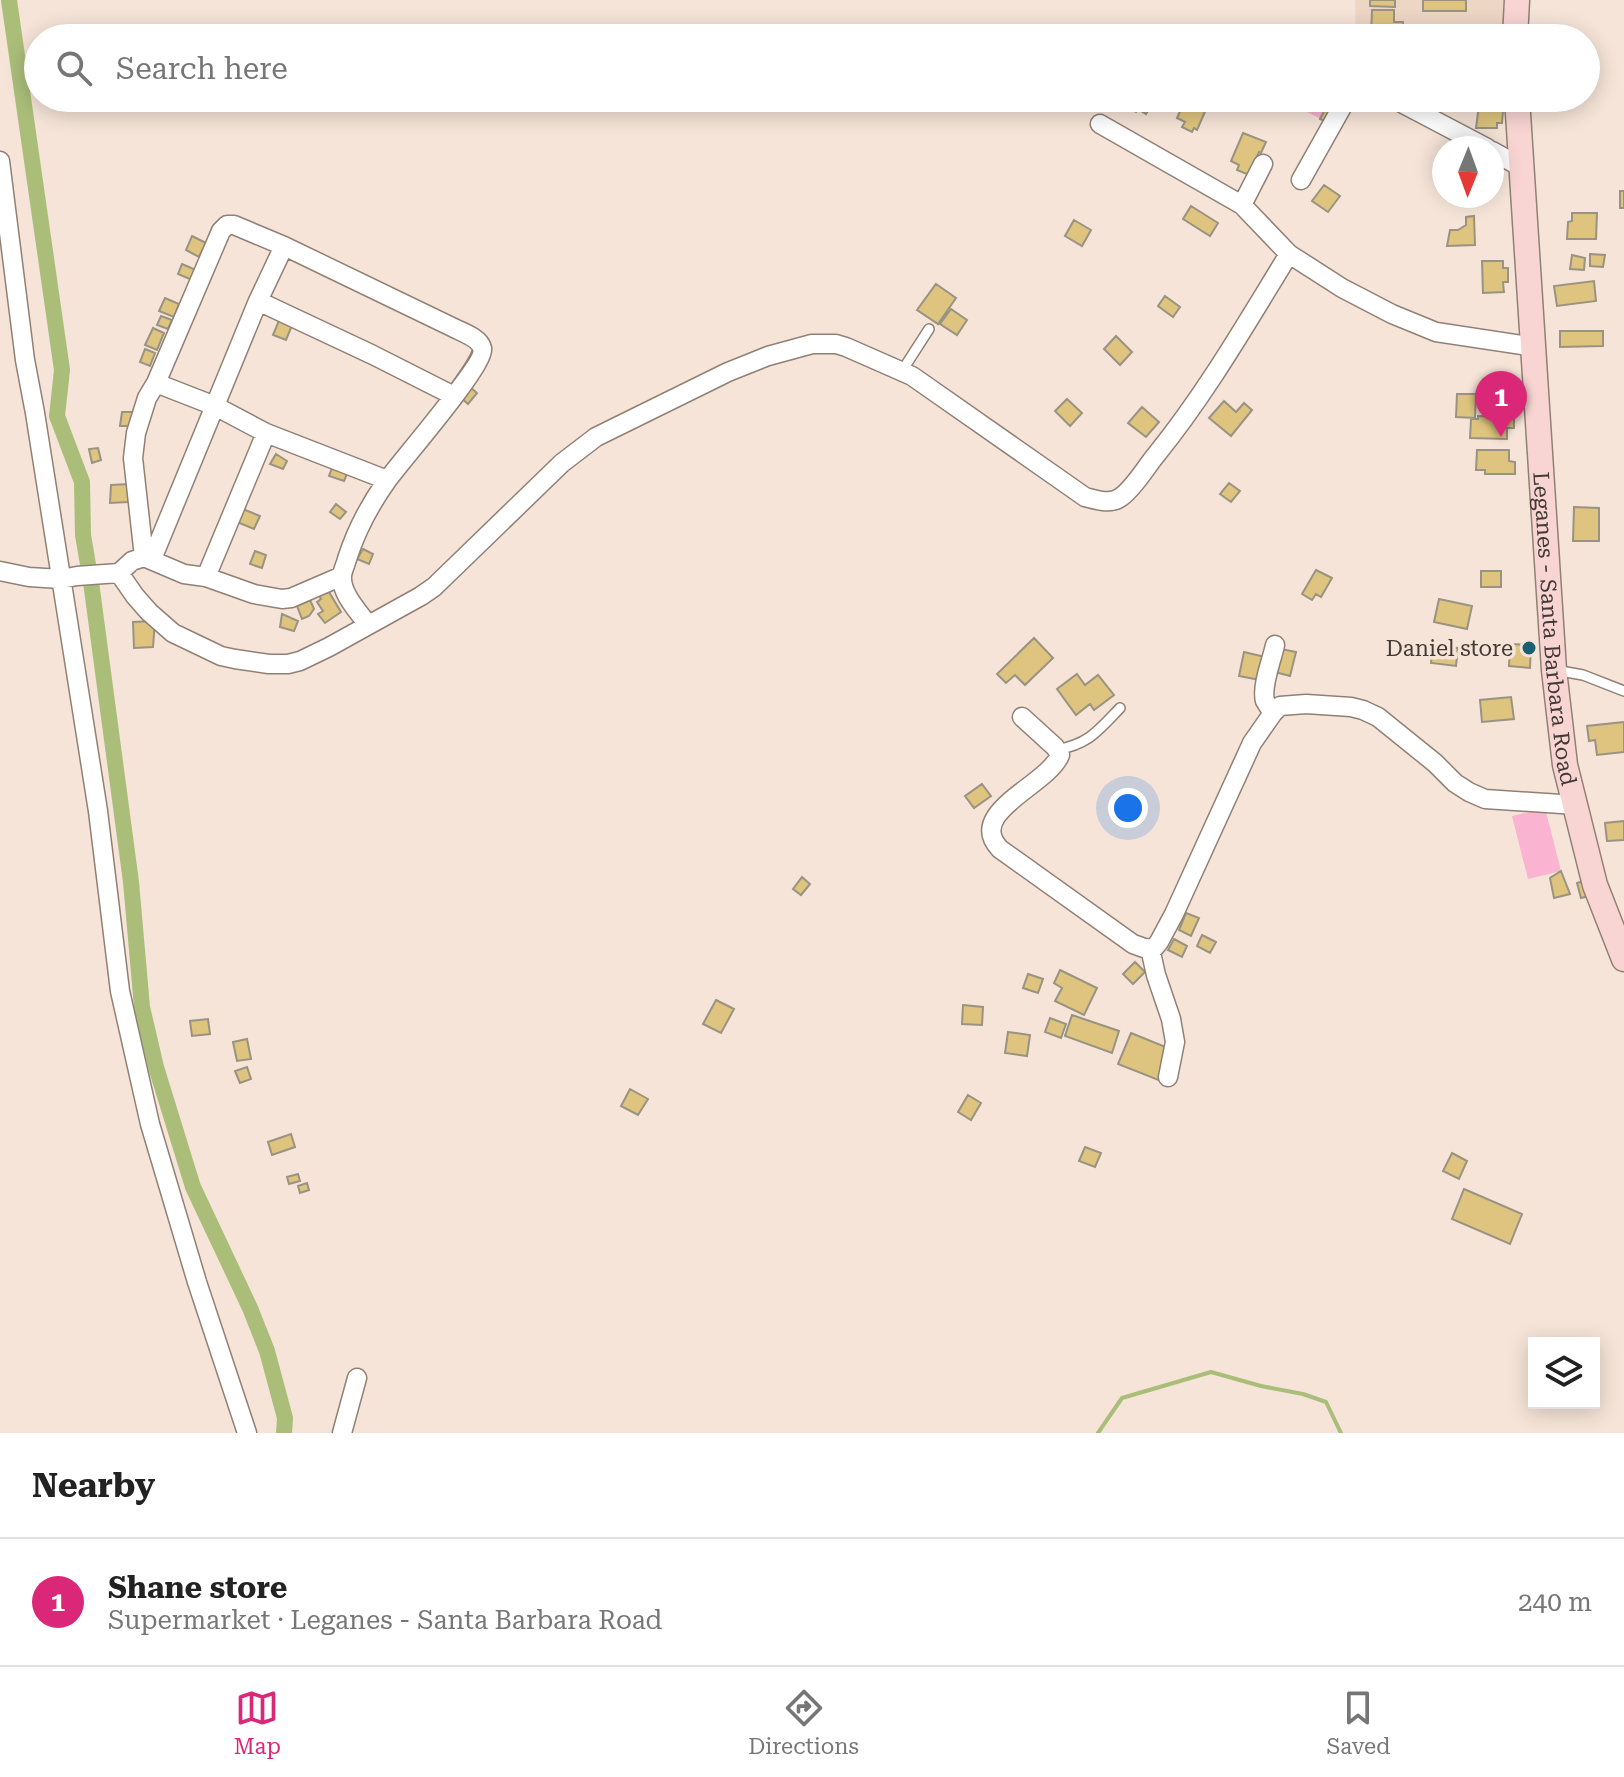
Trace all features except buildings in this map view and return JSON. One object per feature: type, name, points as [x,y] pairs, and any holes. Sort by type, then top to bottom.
[{"type":"main road","points":[[1515,24],[1517,0]]},
{"type":"main road","name":"Leganes - Santa Barbara Road","points":[[1518,112],[1554,670],[1565,765],[1595,885],[1624,959]]},
{"type":"street","points":[[1301,180],[1339,112]]},
{"type":"street","points":[[1419,112],[1464,136]]},
{"type":"street","points":[[1100,124],[1242,205],[1289,254],[1342,288],[1392,314],[1436,332],[1535,347]]},
{"type":"street","points":[[1504,157],[1521,167]]},
{"type":"street","points":[[0,161],[25,360],[69,577],[120,991],[150,1124],[197,1282],[247,1433]]},
{"type":"street","points":[[1242,205],[1263,164]]},
{"type":"street","points":[[148,558],[133,458],[140,417],[221,231],[227,225],[234,225],[284,246],[481,344],[482,354],[454,396],[387,480],[357,532],[342,576],[345,589],[368,625]]},
{"type":"street","points":[[148,558],[284,246]]},
{"type":"street","points":[[113,573],[173,633],[221,656],[269,664],[300,661],[434,587],[562,463],[596,437],[728,372],[768,356],[812,344],[846,347],[912,376],[1085,497],[1111,501],[1120,498],[1140,476],[1216,373],[1289,254]]},
{"type":"street","points":[[258,301],[454,396]]},
{"type":"street","points":[[156,383],[215,406],[266,433],[387,480]]},
{"type":"street","points":[[206,577],[266,433]]},
{"type":"street","points":[[0,571],[29,577],[69,577],[113,573],[132,561],[148,558],[184,574],[206,577],[254,594],[282,599],[342,576]]},
{"type":"street","points":[[1273,713],[1265,701],[1265,695],[1275,645]]},
{"type":"street","points":[[1022,717],[1060,755],[1056,765],[1042,778],[1005,805],[994,819],[990,833],[992,840],[1000,849],[1133,944],[1150,948],[1159,942],[1174,914],[1252,743],[1280,706],[1351,707],[1363,710],[1378,717],[1455,783],[1485,799],[1576,805]]},
{"type":"street","points":[[1150,948],[1175,1042],[1168,1077]]},
{"type":"street","points":[[342,1433],[357,1378]]},
{"type":"lane","points":[[902,371],[929,329]]},
{"type":"lane","points":[[1554,670],[1583,675],[1624,691]]},
{"type":"lane","points":[[1056,750],[1092,737],[1120,708]]},
{"type":"shaded area","points":[[1355,0],[1505,0],[1506,24],[1356,24]]},
{"type":"shaded area","points":[[1307,112],[1335,112],[1329,123]]},
{"type":"shaded area","points":[[1545,808],[1561,871],[1528,879],[1512,816]]},
{"type":"waterway","points":[[9,0],[24,105]]},
{"type":"waterway","points":[[25,112],[62,370],[57,416],[82,482],[83,535],[131,882],[142,1007],[156,1067],[193,1187],[267,1351],[285,1418],[284,1433]]},
{"type":"waterway","points":[[1098,1433],[1122,1398],[1211,1372],[1326,1402],[1341,1433]]},
{"type":"place","name":"Shane store","points":[[1501,437]]},
{"type":"place","name":"Daniel store","points":[[1529,648]]}]
